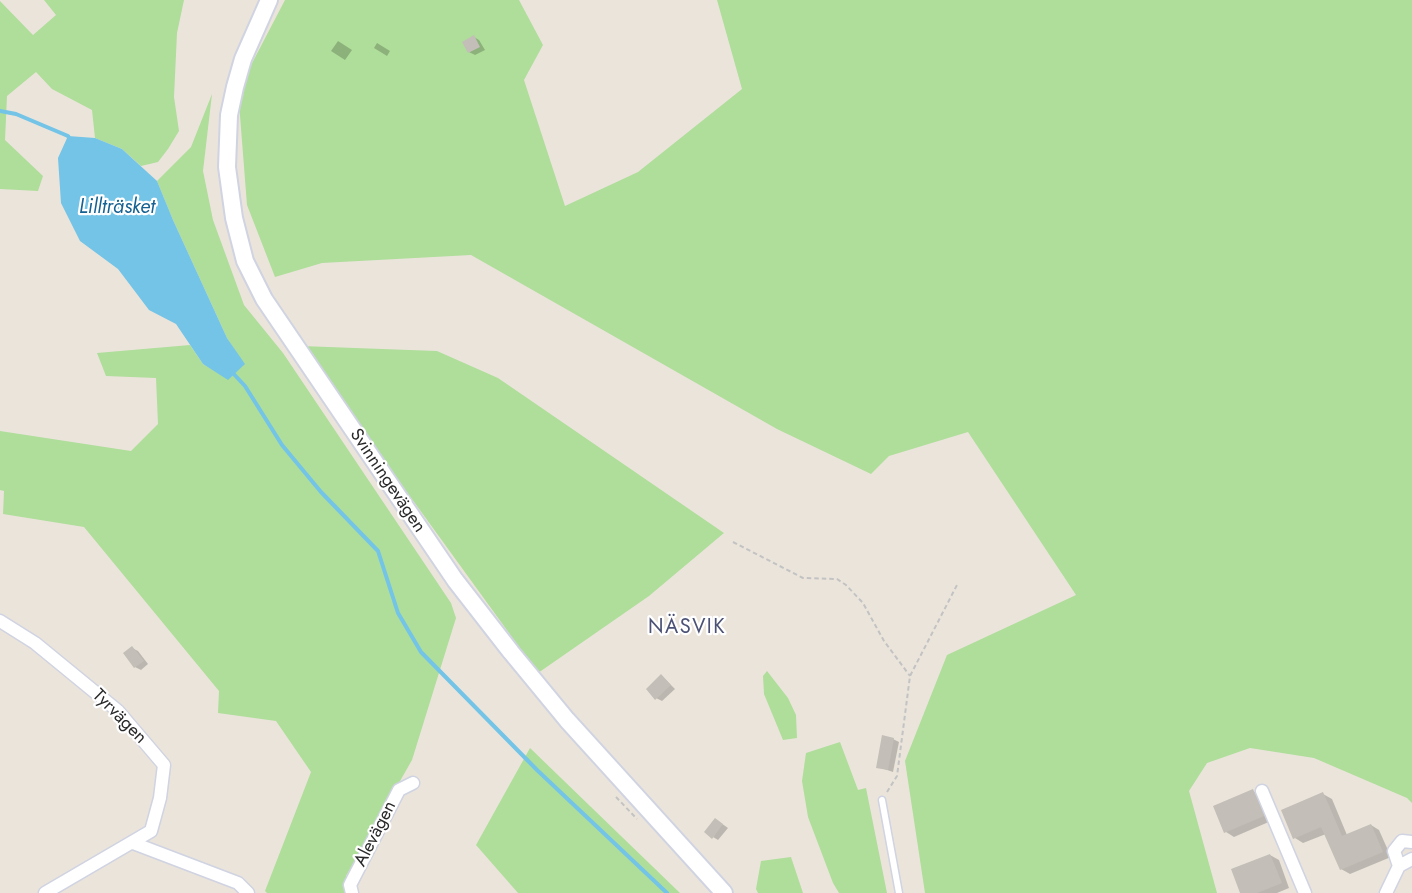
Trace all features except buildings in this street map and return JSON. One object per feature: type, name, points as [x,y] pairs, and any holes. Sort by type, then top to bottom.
[{"type":"main road","name":"Svinningevägen","points":[[269,0],[243,59],[235,87],[229,115],[227,167],[234,218],[245,261],[264,299],[455,580],[567,720],[724,893]]},
{"type":"street","name":"Tyrvägen","points":[[0,621],[35,643],[118,711],[164,765],[160,798],[151,831],[134,843]]},
{"type":"street","name":"Alevägen","points":[[352,893],[350,885],[399,790],[413,783]]},
{"type":"street","points":[[1262,791],[1305,893]]},
{"type":"street","points":[[1399,866],[1394,851],[1402,841],[1412,842]]},
{"type":"street","points":[[45,893],[134,843],[238,883],[248,893]]},
{"type":"street","points":[[1386,893],[1399,866],[1412,859]]},
{"type":"lane","points":[[882,800],[898,893]]},
{"type":"path","points":[[733,542],[803,578],[837,579],[846,585],[863,603],[884,641],[910,676]]},
{"type":"path","points":[[882,800],[897,776],[910,676],[958,583]]},
{"type":"path","points":[[614,794],[637,820]]},
{"type":"green space","points":[[44,0],[184,0],[177,33],[174,97],[179,131],[158,162],[141,166],[122,149],[95,138],[92,110],[52,89],[36,72],[7,96],[5,140],[43,176],[38,191],[0,189],[0,1],[33,35],[56,15]]},
{"type":"green space","points":[[285,0],[519,0],[543,45],[524,80],[565,206],[638,172],[742,89],[717,0],[1412,0],[1412,803],[1407,798],[1314,758],[1250,748],[1207,763],[1189,791],[1217,893],[925,893],[905,761],[947,655],[1076,595],[968,432],[889,456],[871,474],[777,429],[471,255],[322,263],[275,277],[247,205],[238,90]]},
{"type":"green space","points":[[212,94],[203,171],[213,220],[244,305],[283,353],[451,603],[456,618],[412,760],[346,876],[349,893],[267,893],[265,891],[311,772],[276,721],[218,713],[219,691],[84,527],[3,514],[4,491],[0,490],[0,431],[131,451],[158,424],[156,378],[106,376],[97,353],[190,345],[203,364],[228,379],[244,364],[227,338],[157,181],[191,147]]},
{"type":"green space","points":[[301,346],[437,351],[498,378],[724,533],[649,596],[538,673]]},
{"type":"green space","points":[[767,671],[788,698],[796,715],[797,738],[783,740],[764,694],[763,676]]},
{"type":"green space","points":[[840,742],[858,790],[866,788],[887,893],[839,893],[808,817],[802,781],[806,753]]},
{"type":"green space","points":[[530,748],[680,893],[518,893],[476,845]]},
{"type":"green space","points":[[791,857],[803,893],[758,893],[756,889],[761,861]]},
{"type":"water","name":"Lillträsket","points":[[68,136],[95,138],[122,149],[157,181],[227,338],[245,364],[228,380],[203,364],[176,324],[149,310],[118,269],[80,241],[61,203],[58,158]]},
{"type":"waterway","points":[[0,111],[16,114],[68,136],[70,140]]},
{"type":"waterway","points":[[230,370],[245,386],[282,445],[321,492],[378,551],[398,613],[421,652],[537,770],[667,893]]},
{"type":"district","name":"NÄSVIK","points":[[687,628]]}]
